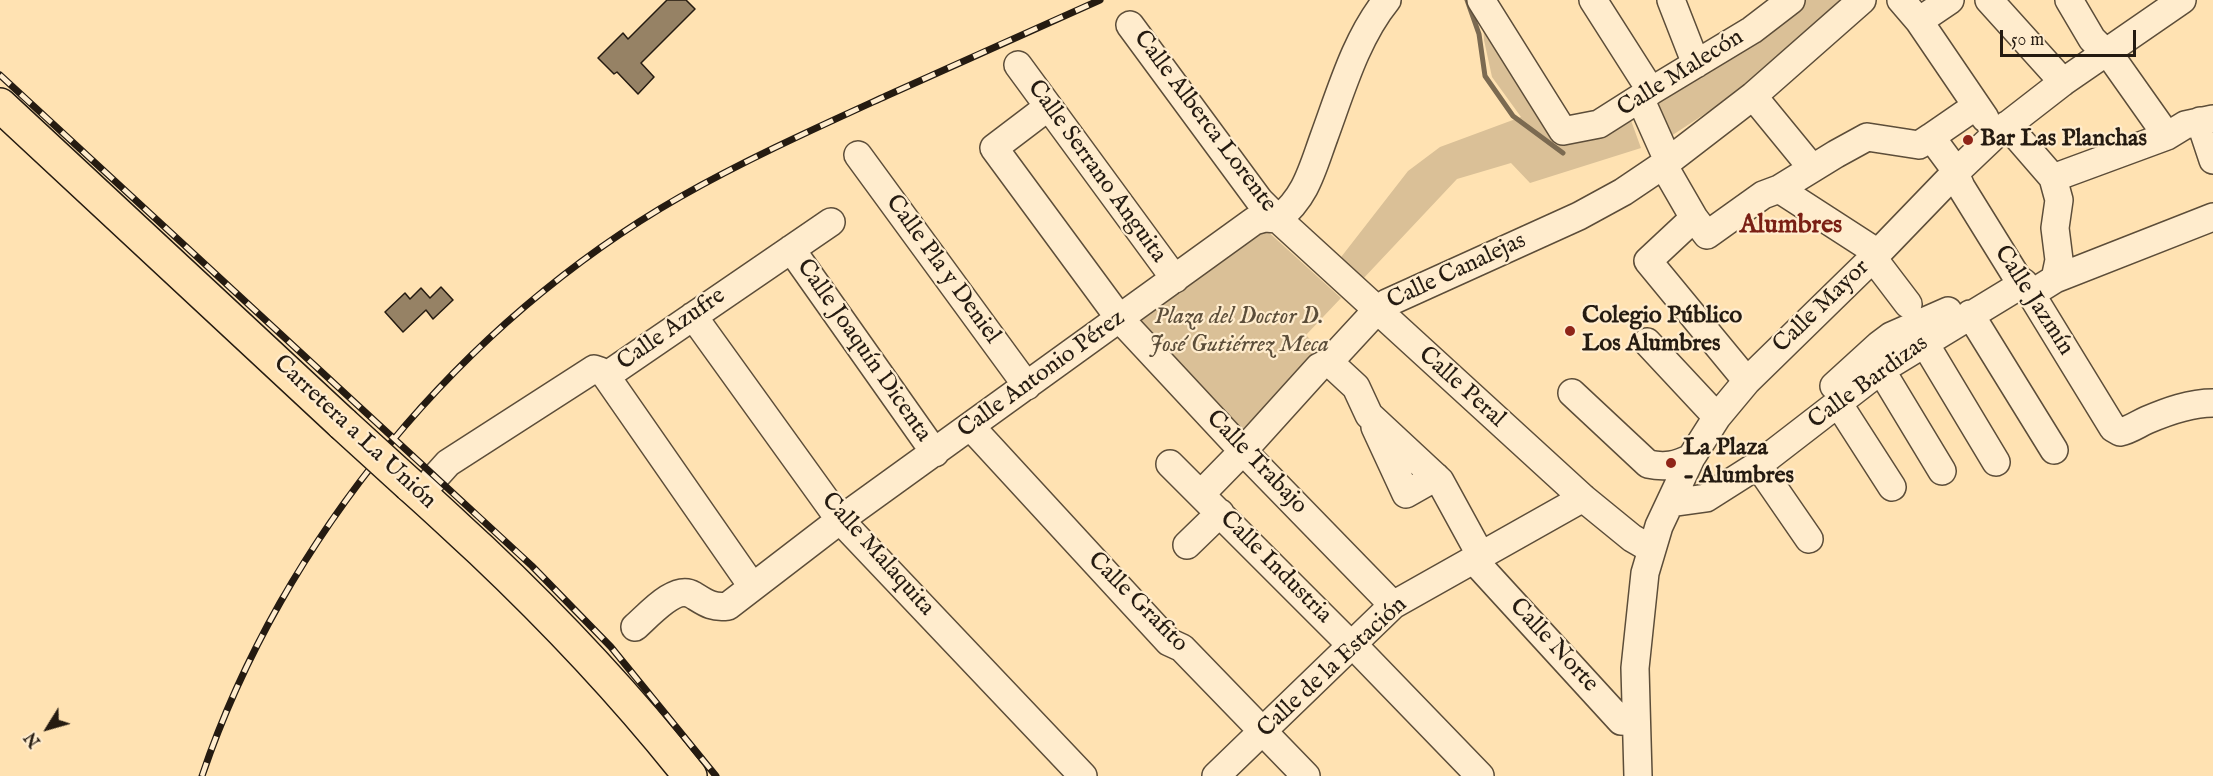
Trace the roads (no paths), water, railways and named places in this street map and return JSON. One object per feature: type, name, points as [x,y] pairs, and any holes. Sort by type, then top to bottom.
[{"type":"main road","name":"Carretera a La Unión","points":[[0,105],[536,603],[650,725],[690,776]]},
{"type":"street","points":[[1278,219],[1291,209],[1305,189],[1354,58],[1375,15],[1387,0]]},
{"type":"street","name":"Calle Malecón","points":[[1480,0],[1563,131],[1599,124],[1752,30],[1791,0]]},
{"type":"street","points":[[1593,0],[1645,94],[1665,154],[1668,173],[1694,218],[1707,235],[1763,195],[1779,189],[1868,137],[1919,145],[1976,106]]},
{"type":"street","points":[[1671,0],[1696,64]]},
{"type":"street","points":[[1666,163],[1753,96],[1862,0]]},
{"type":"street","points":[[1901,0],[1919,21],[1976,106],[2054,178],[2059,200],[2055,228],[2059,260],[2055,279]]},
{"type":"street","points":[[1919,21],[1950,0]]},
{"type":"street","points":[[1989,0],[2063,82]]},
{"type":"street","points":[[2069,0],[2092,39],[2114,61],[2167,136]]},
{"type":"street","name":"Calle Mayor","points":[[1638,776],[1635,668],[1645,573],[1651,549],[1670,503],[1691,458],[1717,417],[1747,381],[1955,173],[2002,130],[2063,82],[2182,0]]},
{"type":"street","name":"Calle Alberca Lorente","points":[[1130,25],[1258,200],[1278,219]]},
{"type":"street","name":"Calle Serrano Anguita","points":[[1018,65],[1175,279]]},
{"type":"street","points":[[1753,96],[1812,168]]},
{"type":"street","name":"Calle Trabajo","points":[[1048,107],[994,148],[1120,318],[1243,451],[1393,606]]},
{"type":"street","points":[[2054,178],[2167,136],[2185,125],[2206,120],[2213,160]]},
{"type":"street","name":"Calle Jazmín","points":[[1930,137],[1951,164],[1960,187],[2113,428],[2120,432],[2127,431],[2173,410],[2213,403]]},
{"type":"street","name":"Calle Pla y Deniel","points":[[858,155],[1027,386]]},
{"type":"street","name":"Calle Canalejas","points":[[1201,494],[1319,367],[1329,363],[1377,310],[1387,303],[1579,216],[1623,192],[1666,163]]},
{"type":"street","points":[[1779,189],[1875,255],[1908,304]]},
{"type":"street","name":"Calle Bardizas","points":[[1670,503],[1780,437],[1891,336],[2024,285],[2055,279],[2213,217]]},
{"type":"street","name":"Calle Antonio Pérez","points":[[635,627],[672,596],[682,592],[692,594],[702,603],[715,608],[728,606],[840,520],[1254,221],[1265,218],[1278,219]]},
{"type":"street","points":[[1694,218],[1648,261],[1747,381]]},
{"type":"street","name":"Calle Peral","points":[[1278,219],[1583,498],[1632,538],[1651,549]]},
{"type":"street","name":"Calle Azufre","points":[[752,586],[606,376],[831,222]]},
{"type":"street","name":"Calle Joaquín Dicenta","points":[[791,249],[935,453]]},
{"type":"street","name":"Calle Bardizas","points":[[1670,503],[1706,498],[1758,465],[1881,370],[1970,314],[2024,285]]},
{"type":"street","points":[[1970,314],[2054,450]]},
{"type":"street","name":"Calle Malaquita","points":[[693,316],[840,520],[1083,776]]},
{"type":"street","points":[[1647,342],[1717,417]]},
{"type":"street","points":[[1924,342],[1996,462]]},
{"type":"street","name":"Calle Norte","points":[[1329,363],[1356,387],[1369,416],[1440,481],[1478,557],[1481,568],[1621,721],[1636,722]]},
{"type":"street","points":[[415,489],[448,463],[587,371],[594,369],[606,376]]},
{"type":"street","points":[[1881,370],[1942,471]]},
{"type":"street","points":[[1572,393],[1648,464],[1661,467],[1674,466],[1691,458]]},
{"type":"street","points":[[1838,403],[1892,487]]},
{"type":"street","name":"Calle Grafito","points":[[971,427],[1169,642],[1182,648],[1306,776]]},
{"type":"street","name":"Calle Industria","points":[[1170,464],[1480,776]]},
{"type":"street","points":[[1758,465],[1809,539]]},
{"type":"street","name":"Calle de la Estación","points":[[1216,776],[1393,606],[1583,498]]},
{"type":"street","points":[[1187,545],[1220,513]]},
{"type":"waterway","points":[[1467,0],[1479,34],[1485,76],[1513,116],[1563,153]]},
{"type":"railway","points":[[202,776],[237,688],[280,603],[331,521],[390,444],[454,372],[525,306],[600,248],[705,183],[834,120],[1100,0]]},
{"type":"railway","points":[[0,75],[532,566],[611,647],[716,776]]},
{"type":"place","name":"Bar Las Planchas","points":[[1968,140]]},
{"type":"place","name":"Colegio Público Los Alumbres","points":[[1570,331]]},
{"type":"place","name":"La Plaza - Alumbres","points":[[1671,463]]},
{"type":"district","name":"Alumbres","points":[[1791,227]]},
{"type":"park label","name":"Plaza del Doctor D. José Gutiérrez Meca","points":[[1239,332]]}]
